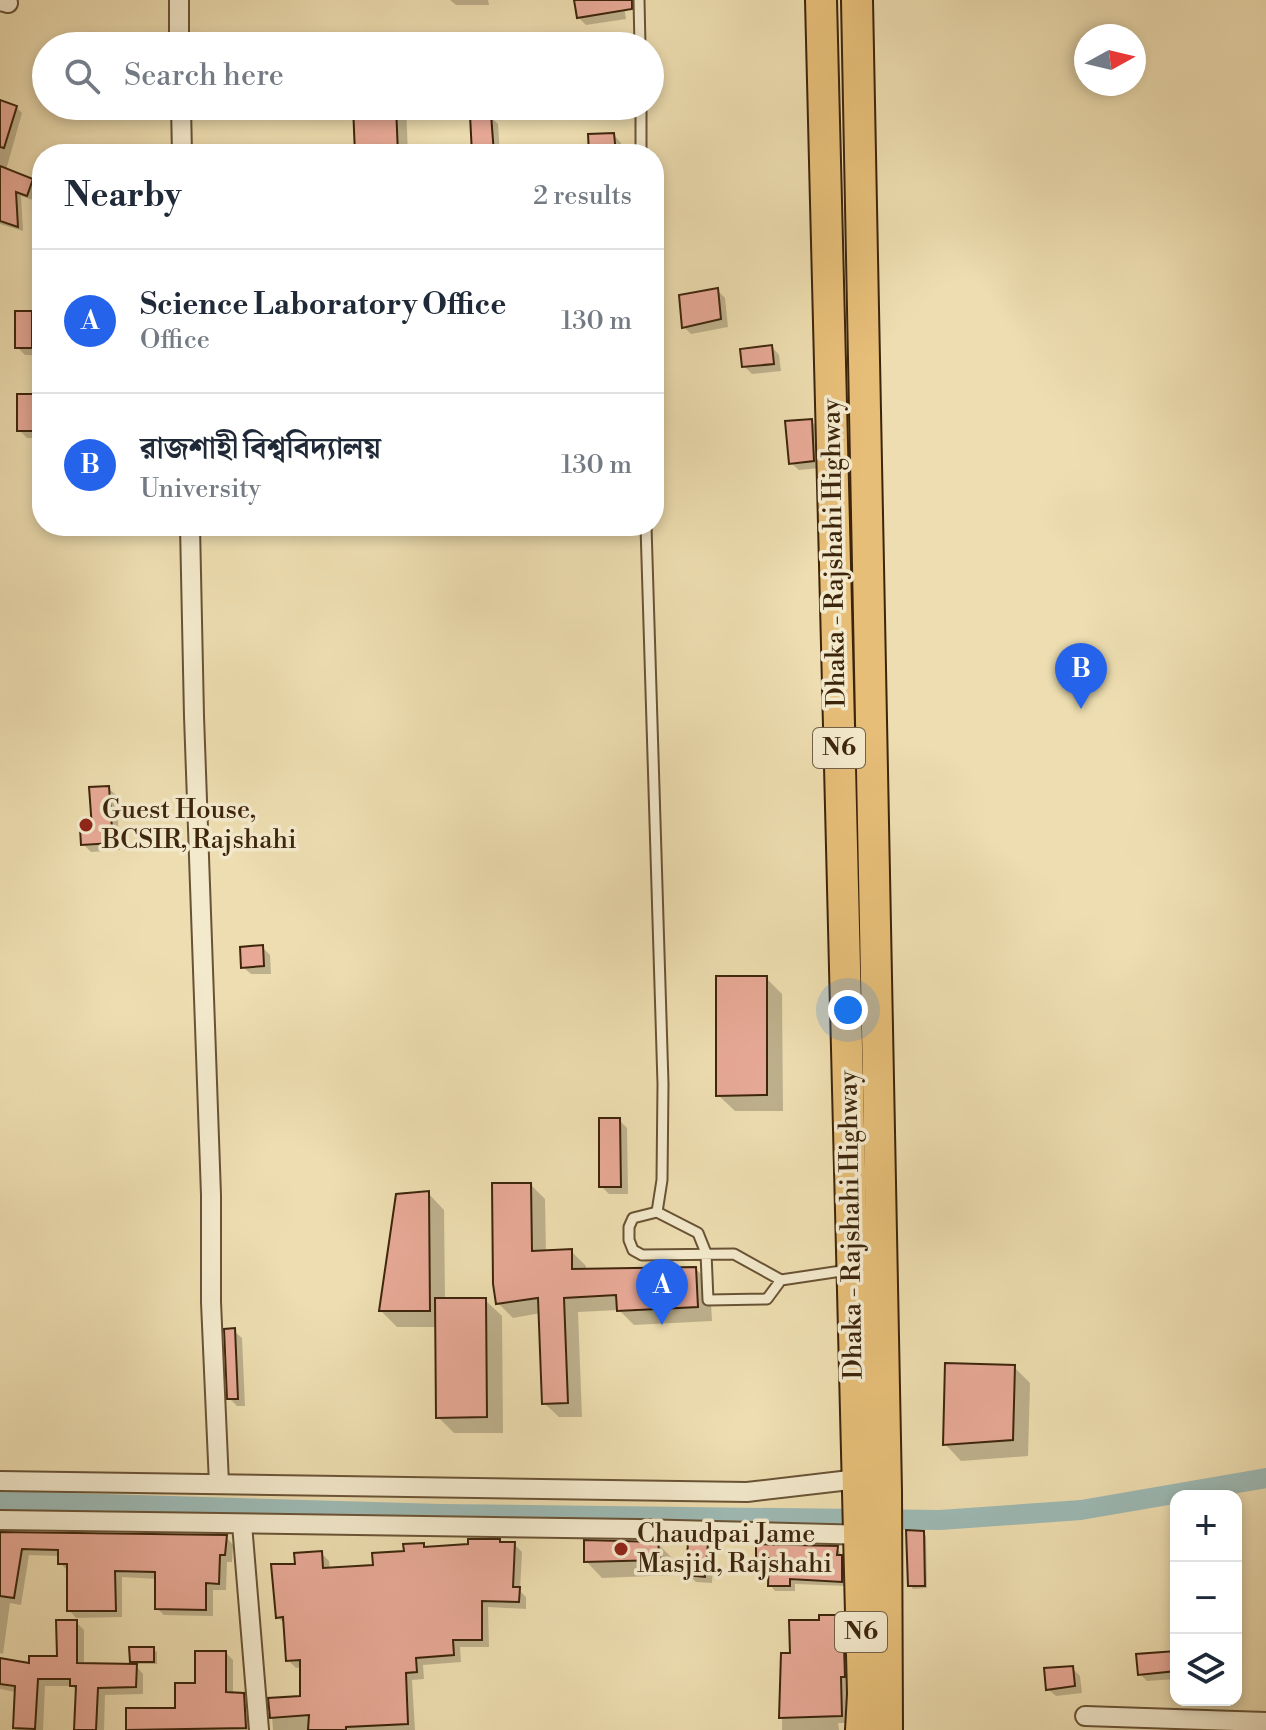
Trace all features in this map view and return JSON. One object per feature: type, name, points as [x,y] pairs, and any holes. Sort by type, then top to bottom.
[{"type":"highway","name":"Dhaka - Rajshahi Highway","points":[[821,0],[852,1269],[872,1485]]},
{"type":"highway","name":"Dhaka - Rajshahi Highway","points":[[857,0],[872,1485],[887,1730]]},
{"type":"highway","name":"Dhaka - Rajshahi Highway","points":[[861,1730],[873,1536]]},
{"type":"street","points":[[179,0],[179,32]]},
{"type":"street","points":[[181,120],[182,144]]},
{"type":"street","points":[[190,536],[211,1195],[211,1302],[219,1484]]},
{"type":"street","points":[[0,1481],[747,1492],[872,1485]]},
{"type":"street","points":[[0,1520],[873,1536]]},
{"type":"street","points":[[242,1524],[259,1730]]},
{"type":"street","points":[[1085,1716],[1266,1722]]},
{"type":"lane","points":[[639,0],[640,32]]},
{"type":"lane","points":[[641,120],[641,144]]},
{"type":"lane","points":[[646,536],[663,1084],[662,1180],[657,1212]]},
{"type":"lane","points":[[781,1280],[767,1299],[708,1300],[706,1253],[698,1233],[657,1212],[633,1218],[629,1227],[633,1250],[642,1255],[706,1253],[734,1254],[781,1280],[852,1269]]},
{"type":"building","points":[[574,0],[632,0],[632,9],[577,18]]},
{"type":"building","points":[[0,100],[17,106],[4,148],[0,147]]},
{"type":"building","points":[[354,120],[397,120],[398,144],[355,144]]},
{"type":"building","points":[[470,120],[491,120],[493,144],[471,144]]},
{"type":"building","points":[[614,133],[615,144],[588,144],[588,134]]},
{"type":"building","points":[[0,166],[32,179],[32,182],[27,196],[16,192],[18,227],[0,221]]},
{"type":"building","points":[[718,288],[721,319],[682,328],[679,295]]},
{"type":"building","points":[[15,311],[32,311],[32,348],[15,348]]},
{"type":"building","points":[[772,345],[774,364],[742,367],[740,349]]},
{"type":"building","points":[[17,394],[32,394],[32,431],[17,431]]},
{"type":"building","points":[[812,419],[814,461],[789,464],[785,421]]},
{"type":"building","points":[[109,786],[113,843],[81,845],[80,828],[92,828],[89,787]]},
{"type":"building","points":[[263,945],[264,966],[241,968],[240,947]]},
{"type":"building","points":[[716,976],[767,976],[767,1095],[716,1096]]},
{"type":"building","points":[[599,1118],[620,1118],[621,1187],[599,1187]]},
{"type":"building","points":[[492,1183],[531,1183],[532,1251],[572,1249],[572,1269],[696,1267],[698,1307],[617,1311],[616,1295],[564,1298],[568,1403],[542,1404],[538,1298],[496,1304]]},
{"type":"building","points":[[429,1191],[430,1311],[379,1311],[396,1194]]},
{"type":"building","points":[[435,1298],[486,1298],[487,1417],[436,1418]]},
{"type":"building","points":[[235,1328],[238,1399],[227,1399],[224,1329]]},
{"type":"building","points":[[945,1363],[1015,1365],[1013,1440],[943,1445]]},
{"type":"building","points":[[906,1530],[924,1531],[925,1586],[908,1586]]},
{"type":"building","points":[[0,1532],[227,1535],[225,1555],[220,1555],[219,1584],[206,1583],[206,1610],[155,1609],[155,1572],[115,1571],[116,1611],[67,1611],[67,1564],[58,1564],[58,1550],[22,1549],[14,1598],[0,1596]]},
{"type":"building","points":[[468,1539],[515,1542],[513,1587],[520,1587],[519,1602],[482,1601],[482,1640],[453,1640],[454,1655],[416,1658],[417,1672],[406,1673],[408,1724],[308,1730],[309,1715],[270,1718],[268,1698],[300,1696],[300,1660],[286,1661],[283,1617],[276,1618],[271,1564],[295,1564],[294,1553],[322,1551],[323,1568],[373,1565],[372,1553],[404,1551],[403,1544],[424,1543],[424,1547],[468,1544]]},
{"type":"building","name":"Chaudpai Jame Masjid, Rajshahi","points":[[584,1540],[658,1542],[660,1560],[584,1562]]},
{"type":"building","points":[[688,1542],[708,1543],[705,1577],[686,1575]]},
{"type":"building","points":[[756,1544],[838,1546],[837,1555],[842,1555],[842,1582],[790,1579],[790,1586],[768,1586],[769,1558],[756,1558]]},
{"type":"building","points":[[819,1615],[843,1615],[845,1677],[841,1677],[842,1716],[779,1718],[781,1653],[790,1653],[789,1620],[819,1620]]},
{"type":"building","points":[[56,1620],[77,1620],[77,1663],[137,1664],[136,1687],[98,1688],[96,1730],[74,1730],[76,1686],[70,1686],[70,1679],[38,1679],[35,1729],[13,1728],[15,1686],[0,1684],[0,1658],[29,1663],[29,1656],[57,1656]]},
{"type":"building","points":[[129,1647],[154,1647],[154,1662],[130,1662]]},
{"type":"building","points":[[195,1651],[226,1651],[226,1692],[244,1693],[246,1728],[126,1730],[126,1708],[175,1708],[175,1683],[195,1683]]},
{"type":"building","points":[[1170,1651],[1170,1672],[1138,1675],[1136,1654]]},
{"type":"building","points":[[1073,1666],[1075,1686],[1046,1690],[1044,1668]]},
{"type":"waterway","points":[[0,1501],[441,1514],[940,1520],[1081,1510],[1266,1478]]},
{"type":"place","name":"রাজশাহী বিশ্ববিদ্যালয়","points":[[1081,709]]},
{"type":"place","name":"Guest House, BCSIR, Rajshahi","points":[[86,825]]},
{"type":"place","name":"Science Laboratory Office","points":[[662,1325]]},
{"type":"place","name":"Chaudpai Jame Masjid, Rajshahi","points":[[621,1549]]}]
